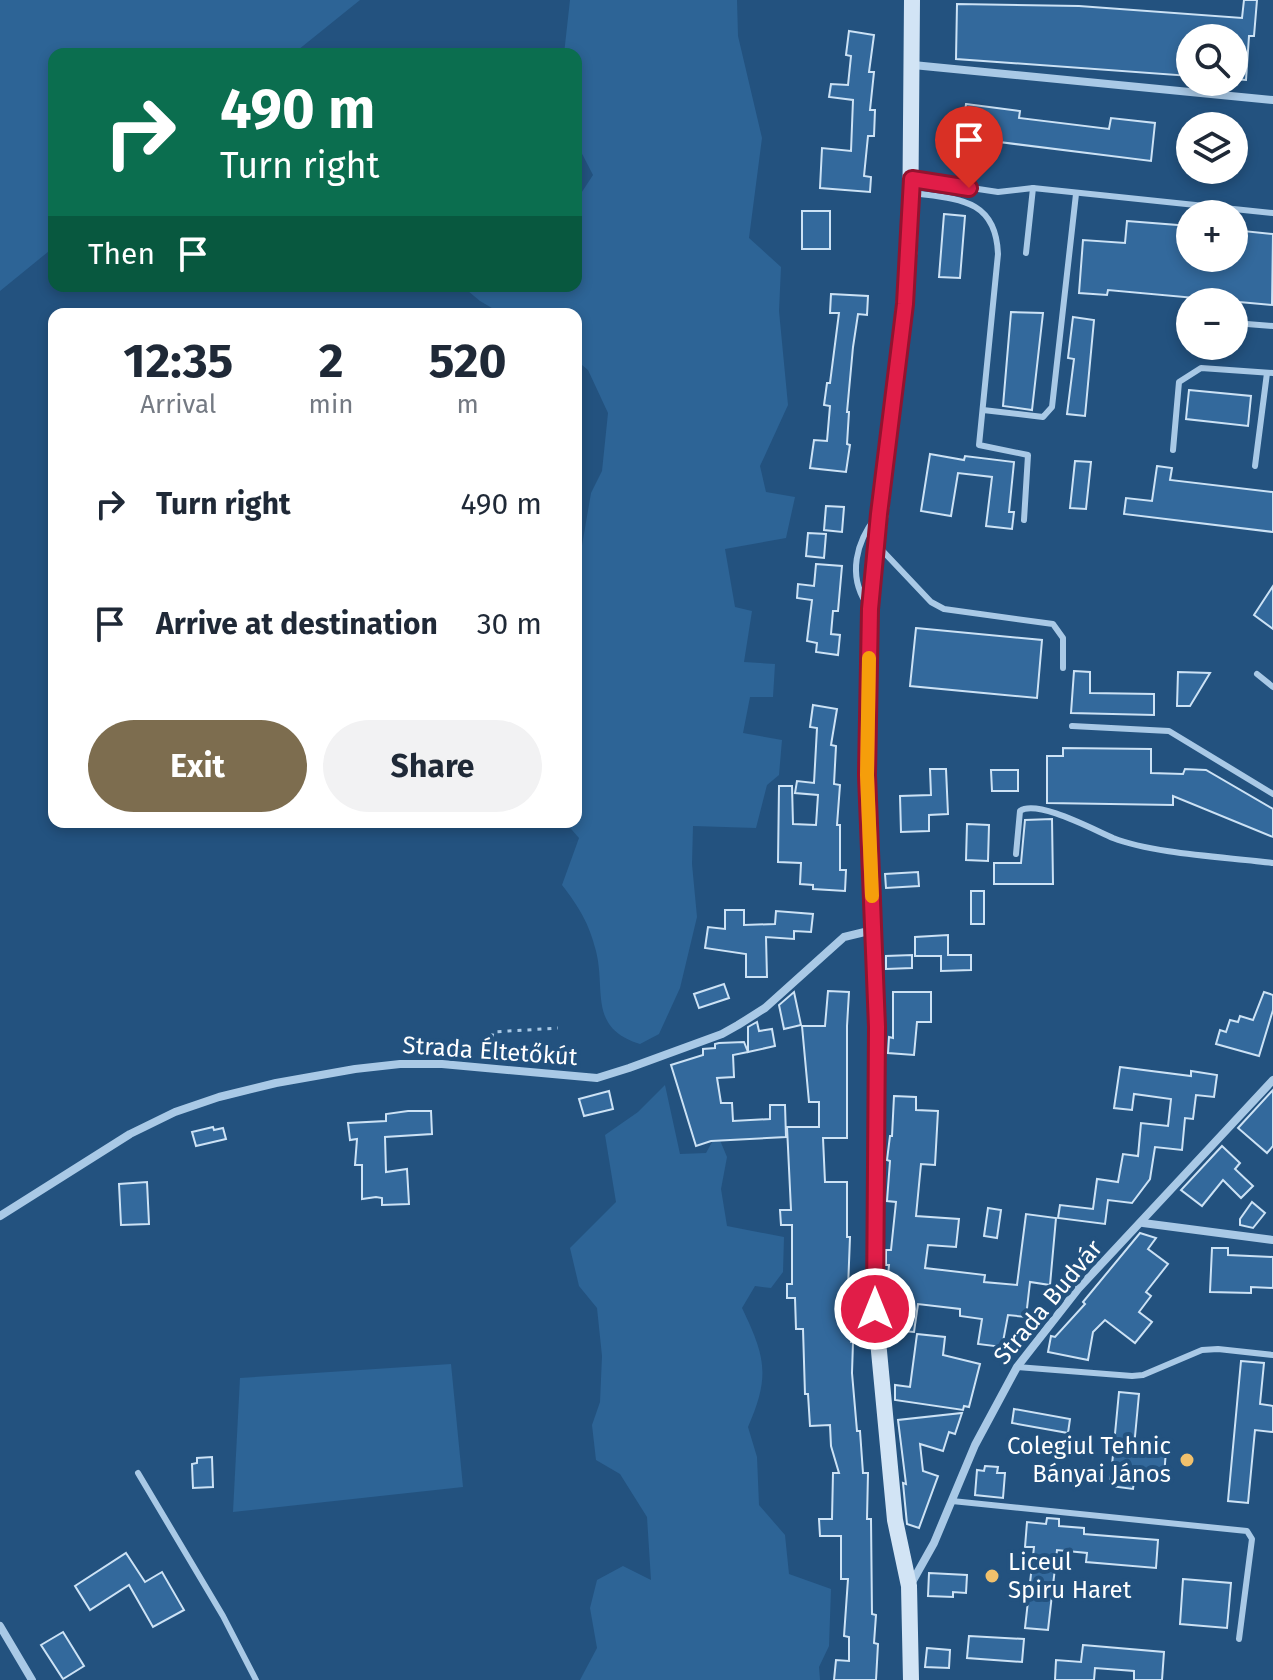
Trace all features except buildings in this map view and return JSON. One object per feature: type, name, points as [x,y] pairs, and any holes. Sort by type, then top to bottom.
[{"type":"main road","points":[[911,1680],[909,1586],[895,1520],[875,1309],[877,1027],[867,775],[870,609],[905,304],[912,186],[912,0]]},
{"type":"street","points":[[913,65],[1273,100]]},
{"type":"street","name":"Strada Éltetőkút","points":[[0,1216],[130,1134],[175,1112],[219,1097],[355,1069],[400,1064],[597,1078],[629,1068],[722,1034],[738,1025],[765,1008],[844,937],[873,930]]},
{"type":"street","name":"Strada Budvár","points":[[909,1586],[934,1543],[975,1445],[1017,1367],[1078,1289],[1143,1223],[1273,1080]]},
{"type":"street","points":[[1143,1223],[1273,1240]]},
{"type":"street","points":[[0,1626],[32,1680]]},
{"type":"lane","points":[[912,186],[998,192],[1033,188],[1273,213]]},
{"type":"lane","points":[[912,186],[961,199],[975,206],[995,229],[998,254],[979,445],[1028,455],[1024,520]]},
{"type":"lane","points":[[1026,253],[1033,188]]},
{"type":"lane","points":[[983,410],[1043,417],[1052,407],[1076,194]]},
{"type":"lane","points":[[1248,324],[1273,326]]},
{"type":"lane","points":[[1173,450],[1179,382],[1201,368],[1270,373],[1255,466]]},
{"type":"lane","points":[[870,609],[857,583],[857,552],[865,531],[879,514]]},
{"type":"lane","points":[[876,544],[931,602],[944,609],[1053,624],[1063,638],[1063,668]]},
{"type":"lane","points":[[1257,674],[1273,687]]},
{"type":"lane","points":[[1072,726],[1169,731],[1273,794]]},
{"type":"lane","points":[[1016,854],[1020,811],[1031,807],[1059,814],[1118,840],[1273,863]]},
{"type":"lane","points":[[1017,1367],[1132,1376],[1143,1375],[1202,1350],[1273,1355]]},
{"type":"lane","points":[[138,1473],[223,1616],[256,1680]]},
{"type":"lane","points":[[952,1501],[1247,1531],[1252,1539],[1239,1639]]},
{"type":"path","points":[[485,1069],[493,1032],[558,1028]]},
{"type":"shaded area","points":[[0,0],[360,0],[300,48],[48,48],[48,252],[0,291]]},
{"type":"shaded area","points":[[570,0],[737,0],[738,36],[762,138],[749,238],[781,267],[779,311],[788,405],[760,466],[766,492],[795,497],[786,538],[725,549],[735,607],[752,611],[744,662],[775,664],[773,697],[750,697],[743,733],[782,740],[779,775],[767,785],[756,828],[693,826],[692,864],[697,917],[680,988],[659,1034],[640,1044],[624,1037],[606,1018],[593,941],[583,916],[562,885],[579,838],[570,828],[582,828],[582,546],[591,493],[602,471],[608,413],[588,370],[582,365],[582,308],[492,308],[469,292],[582,292],[582,192],[593,175],[582,154],[582,48],[565,48]]},
{"type":"shaded area","points":[[665,1085],[680,1154],[706,1153],[717,1133],[727,1157],[721,1189],[727,1226],[784,1237],[783,1272],[771,1288],[755,1286],[742,1308],[756,1341],[762,1367],[760,1394],[748,1427],[757,1457],[759,1505],[785,1535],[789,1574],[831,1589],[829,1646],[819,1667],[820,1680],[580,1680],[597,1648],[590,1608],[597,1580],[623,1566],[651,1580],[647,1517],[620,1474],[596,1460],[592,1425],[600,1402],[602,1356],[597,1308],[579,1286],[570,1248],[616,1202],[605,1135],[638,1112]]},
{"type":"shaded area","points":[[451,1364],[463,1487],[233,1512],[240,1378]]},
{"type":"slow traffic","points":[[869,658],[867,775],[872,896]]},
{"type":"place","name":"Colegiul Tehnic Bányai János","points":[[1187,1460]]},
{"type":"place","name":"Liceul Spiru Haret","points":[[992,1576]]},
{"type":"route","points":[[875,1309],[877,1027],[867,775],[870,609],[905,304],[912,179],[969,188]]}]
